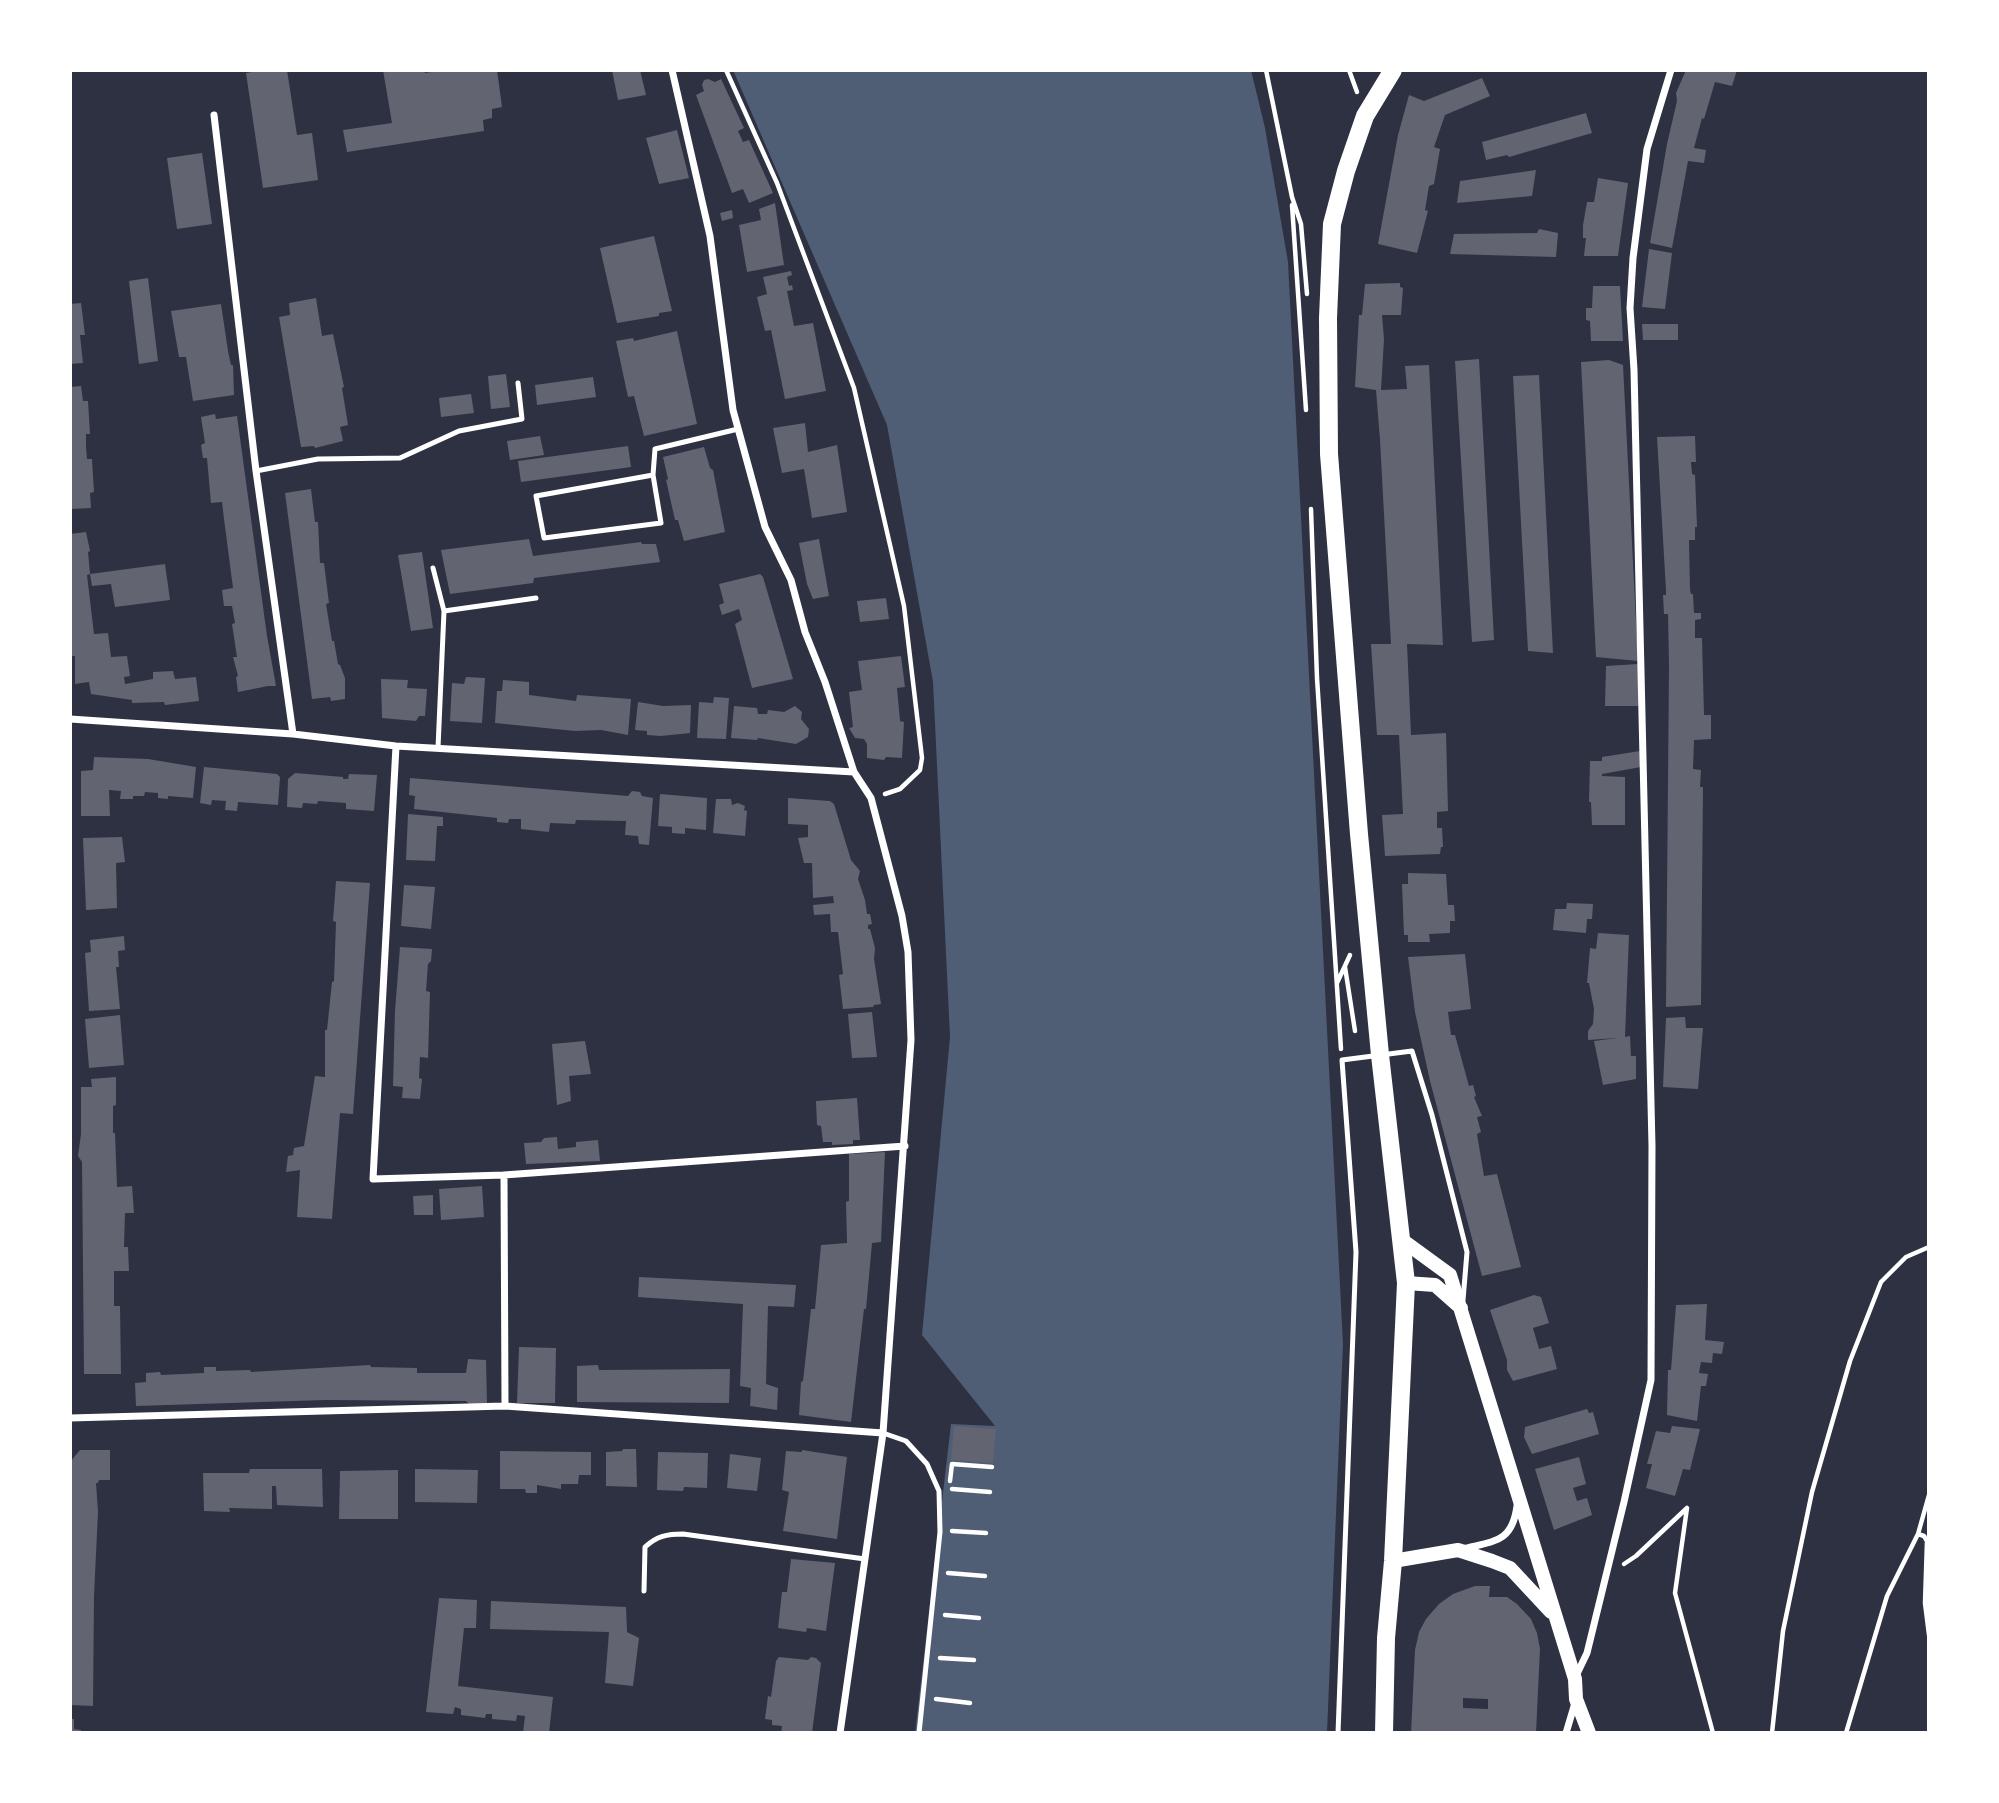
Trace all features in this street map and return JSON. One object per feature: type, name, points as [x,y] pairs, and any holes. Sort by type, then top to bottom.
[{"type":"main road","points":[[1384,1733],[1386,1638],[1393,1561],[1406,1283],[1380,1055],[1359,834],[1328,454],[1328,318],[1332,224],[1339,197],[1365,116],[1393,70]]},
{"type":"main road","points":[[1402,1240],[1450,1275],[1574,1679],[1576,1699],[1589,1733]]},
{"type":"main road","points":[[1406,1283],[1434,1285],[1462,1309]]},
{"type":"main road","points":[[1393,1561],[1458,1550],[1510,1567],[1554,1615]]},
{"type":"street","points":[[672,70],[710,236],[733,410],[738,429],[765,527],[791,580],[805,632],[825,682],[854,772],[871,798],[902,916],[908,952],[911,1040],[883,1433],[840,1733]]},
{"type":"street","points":[[1574,1679],[1587,1653],[1651,1380],[1652,1146],[1634,370],[1630,308],[1633,258],[1647,149],[1671,70]]},
{"type":"street","points":[[214,116],[256,471],[293,734]]},
{"type":"street","points":[[70,719],[293,734],[396,746],[854,772]]},
{"type":"street","points":[[396,746],[373,1179],[504,1174],[905,1146]]},
{"type":"street","points":[[504,1174],[505,1406]]},
{"type":"street","points":[[70,1418],[505,1406],[883,1433]]},
{"type":"street","points":[[1458,1550],[1502,1539],[1515,1524],[1518,1500]]},
{"type":"street","points":[[1566,1733],[1576,1699]]},
{"type":"lane","points":[[256,471],[318,459],[400,458],[459,431],[522,419],[518,383]]},
{"type":"lane","points":[[653,475],[536,496],[544,538],[661,523],[653,475],[655,449],[738,429]]},
{"type":"lane","points":[[433,568],[444,611],[438,748]]},
{"type":"lane","points":[[444,611],[536,598]]},
{"type":"lane","points":[[1338,1733],[1356,1252],[1342,1060],[1412,1051],[1433,1115],[1467,1252],[1462,1309]]},
{"type":"lane","points":[[883,1433],[906,1441],[927,1464],[939,1491],[940,1532],[919,1733]]},
{"type":"lane","points":[[644,1591],[645,1547],[656,1538],[668,1534],[865,1559]]},
{"type":"path","points":[[726,70],[777,183],[854,388],[904,606],[922,758],[920,771],[900,789],[871,798]]},
{"type":"path","points":[[1266,70],[1292,197],[1301,224]]},
{"type":"path","points":[[1292,197],[1306,411]]},
{"type":"path","points":[[1311,504],[1317,678],[1342,1060]]},
{"type":"path","points":[[1345,966],[1357,1058]]},
{"type":"path","points":[[1772,1733],[1785,1618],[1812,1492],[1850,1362],[1881,1282],[1906,1257],[1929,1247]]},
{"type":"path","points":[[949,1489],[989,1492]]},
{"type":"path","points":[[1846,1733],[1886,1596],[1918,1534],[1929,1495]]},
{"type":"path","points":[[1606,1576],[1636,1556],[1687,1508],[1675,1593],[1713,1733]]},
{"type":"path","points":[[945,1530],[986,1533]]},
{"type":"path","points":[[1918,1534],[1924,1536],[1927,1541],[1925,1603],[1929,1635]]},
{"type":"path","points":[[941,1572],[985,1576]]},
{"type":"path","points":[[937,1615],[979,1618]]},
{"type":"path","points":[[933,1657],[974,1660]]},
{"type":"path","points":[[928,1698],[970,1703]]},
{"type":"water","points":[[733,70],[1251,70],[1265,128],[1288,262],[1343,1344],[1327,1733],[915,1733],[951,1424],[995,1426],[922,1335],[950,1037],[933,682],[887,425]]},
{"type":"building","points":[[287,70],[297,135],[312,133],[318,180],[263,188],[246,73]]},
{"type":"building","points":[[383,70],[424,70],[425,73],[444,70],[497,70],[502,107],[492,109],[492,118],[483,120],[484,131],[347,152],[343,130],[392,123]]},
{"type":"building","points":[[612,70],[640,70],[646,95],[618,100]]},
{"type":"building","points":[[1686,70],[1737,70],[1732,86],[1715,82],[1694,148],[1706,150],[1704,163],[1688,161],[1672,248],[1650,243],[1677,101],[1676,93]]},
{"type":"building","points":[[1482,78],[1490,96],[1445,115],[1434,147],[1440,149],[1434,184],[1429,186],[1425,210],[1428,211],[1417,253],[1378,244],[1398,135],[1409,95],[1424,101]]},
{"type":"building","points":[[721,79],[744,128],[738,131],[743,142],[749,140],[773,193],[749,203],[743,189],[732,193],[696,95],[704,91],[702,85],[704,80],[715,82]]},
{"type":"building","points":[[1586,113],[1592,133],[1509,157],[1507,155],[1486,160],[1482,142]]},
{"type":"building","points":[[677,130],[689,178],[659,184],[646,138]]},
{"type":"building","points":[[202,153],[212,224],[177,229],[167,158]]},
{"type":"building","points":[[1536,170],[1532,196],[1457,203],[1460,181]]},
{"type":"building","points":[[1598,178],[1628,183],[1618,256],[1584,256],[1586,238],[1583,238],[1583,225],[1587,202],[1594,202]]},
{"type":"building","points":[[775,203],[784,265],[747,272],[739,225],[761,220],[759,209]]},
{"type":"building","points":[[732,210],[733,218],[722,221],[720,213]]},
{"type":"building","points":[[1539,229],[1558,233],[1556,257],[1450,254],[1454,234],[1537,233]]},
{"type":"building","points":[[654,236],[672,311],[659,313],[659,316],[617,323],[600,248]]},
{"type":"building","points":[[1649,249],[1672,253],[1665,309],[1642,307]]},
{"type":"building","points":[[791,271],[792,275],[787,277],[793,290],[787,291],[794,326],[813,323],[826,391],[785,399],[771,330],[765,331],[757,297],[767,294],[763,277]]},
{"type":"building","points":[[148,278],[158,361],[139,364],[129,281]]},
{"type":"building","points":[[1400,283],[1403,288],[1401,315],[1382,315],[1384,339],[1381,390],[1407,389],[1405,366],[1429,365],[1443,645],[1407,644],[1411,735],[1446,733],[1448,811],[1437,812],[1437,828],[1442,828],[1443,847],[1440,854],[1385,856],[1382,815],[1403,814],[1399,735],[1377,735],[1371,644],[1391,644],[1380,440],[1376,390],[1355,387],[1359,315],[1362,315],[1365,284]]},
{"type":"building","points":[[1593,286],[1620,286],[1623,341],[1591,341],[1586,308],[1592,308]]},
{"type":"building","points":[[316,298],[322,336],[333,334],[344,387],[348,425],[340,427],[343,441],[315,448],[301,447],[279,317],[290,315],[289,303]]},
{"type":"building","points":[[81,303],[85,335],[80,335],[83,363],[70,364],[70,304]]},
{"type":"building","points":[[221,304],[228,351],[233,365],[234,395],[193,401],[186,357],[179,357],[171,311]]},
{"type":"building","points":[[1642,324],[1678,324],[1678,340],[1643,340]]},
{"type":"building","points":[[677,331],[697,424],[644,436],[634,396],[628,397],[616,341],[633,338],[634,341]]},
{"type":"building","points":[[1479,359],[1494,640],[1472,642],[1455,361]]},
{"type":"building","points":[[1609,360],[1623,365],[1638,661],[1596,657],[1581,362]]},
{"type":"building","points":[[506,374],[510,407],[491,409],[488,376]]},
{"type":"building","points":[[1539,375],[1553,653],[1528,651],[1513,376]]},
{"type":"building","points":[[593,377],[596,397],[537,405],[535,385]]},
{"type":"building","points":[[81,386],[83,401],[88,401],[90,434],[86,434],[86,447],[87,459],[92,459],[94,492],[90,493],[91,508],[70,509],[70,387]]},
{"type":"building","points":[[471,394],[474,413],[441,417],[439,398]]},
{"type":"building","points":[[215,414],[216,419],[237,416],[276,686],[238,692],[238,676],[233,657],[237,657],[232,624],[235,623],[232,606],[224,606],[222,590],[233,588],[222,502],[211,503],[207,458],[203,458],[201,445],[205,443],[201,417]]},
{"type":"building","points":[[805,423],[808,452],[837,445],[847,512],[812,518],[804,469],[782,473],[773,428]]},
{"type":"building","points":[[540,436],[544,455],[510,460],[507,441]]},
{"type":"building","points":[[1695,436],[1696,462],[1691,462],[1692,474],[1695,475],[1697,527],[1695,540],[1689,540],[1690,590],[1693,594],[1694,613],[1701,613],[1701,619],[1695,620],[1695,638],[1702,638],[1704,715],[1711,715],[1711,739],[1694,740],[1693,769],[1701,770],[1700,787],[1703,787],[1701,1005],[1666,1007],[1669,666],[1668,614],[1664,614],[1663,595],[1666,595],[1666,590],[1657,437]]},
{"type":"building","points":[[628,446],[631,467],[521,482],[518,461]]},
{"type":"building","points":[[704,447],[713,470],[725,532],[684,541],[678,520],[675,520],[663,457]]},
{"type":"building","points":[[311,489],[315,522],[318,522],[320,563],[324,563],[329,603],[326,604],[332,641],[345,678],[345,699],[331,701],[330,697],[312,699],[285,493]]},
{"type":"building","points":[[86,532],[90,551],[90,574],[87,575],[94,634],[108,633],[111,657],[127,656],[130,676],[124,677],[125,684],[153,679],[153,672],[173,671],[175,679],[196,677],[199,701],[165,705],[164,702],[132,703],[132,700],[91,694],[89,682],[75,684],[75,656],[70,656],[70,534]]},
{"type":"building","points":[[529,539],[533,556],[641,542],[656,544],[660,562],[534,578],[533,583],[450,594],[441,550]]},
{"type":"building","points":[[819,539],[829,596],[813,599],[807,584],[799,543]]},
{"type":"building","points":[[422,552],[433,628],[411,631],[398,555]]},
{"type":"building","points":[[165,564],[170,600],[115,607],[111,584],[92,586],[90,574]]},
{"type":"building","points":[[760,574],[793,679],[752,688],[735,624],[742,620],[739,609],[722,615],[719,605],[724,603],[719,584]]},
{"type":"building","points":[[886,598],[889,619],[860,622],[857,601]]},
{"type":"building","points":[[901,656],[905,687],[897,688],[900,721],[904,722],[902,758],[867,758],[867,744],[864,739],[855,738],[849,728],[853,727],[849,692],[862,690],[858,661]]},
{"type":"building","points":[[1638,664],[1639,706],[1605,706],[1606,666]]},
{"type":"building","points":[[466,677],[485,678],[482,723],[450,721],[452,683],[464,684]]},
{"type":"building","points":[[381,679],[408,680],[407,688],[427,689],[425,716],[419,716],[416,721],[382,718]]},
{"type":"building","points":[[503,680],[529,682],[529,695],[576,701],[577,695],[631,699],[628,735],[601,730],[575,731],[495,723],[497,691],[502,691]]},
{"type":"building","points":[[714,697],[729,698],[726,739],[697,738],[699,702],[713,703]]},
{"type":"building","points":[[638,702],[663,706],[691,705],[690,733],[661,736],[647,735],[647,731],[635,730]]},
{"type":"building","points":[[734,706],[757,708],[758,714],[767,714],[768,710],[784,712],[795,706],[802,712],[801,719],[809,729],[808,737],[796,744],[758,738],[731,738]]},
{"type":"building","points":[[1640,751],[1641,767],[1602,774],[1625,777],[1625,825],[1592,825],[1589,802],[1590,761],[1602,761],[1602,757]]},
{"type":"building","points":[[94,757],[148,759],[196,767],[193,798],[158,798],[158,793],[145,792],[144,796],[120,799],[121,791],[109,790],[110,816],[81,816],[81,771],[93,770]]},
{"type":"building","points":[[204,767],[277,774],[280,777],[278,805],[238,802],[237,811],[225,810],[226,801],[212,800],[211,805],[200,803]]},
{"type":"building","points":[[295,773],[343,779],[348,779],[349,774],[377,775],[374,811],[346,809],[346,803],[318,801],[317,804],[303,803],[302,808],[287,807],[288,779]]},
{"type":"building","points":[[410,778],[628,796],[632,791],[640,792],[642,796],[653,798],[649,845],[639,844],[638,836],[625,835],[626,821],[576,820],[575,824],[550,823],[549,832],[521,829],[521,819],[509,819],[508,823],[497,822],[497,818],[414,809],[415,796],[409,795]]},
{"type":"building","points":[[660,794],[707,798],[706,830],[685,828],[685,834],[672,833],[672,827],[658,826]]},
{"type":"building","points":[[788,798],[830,801],[834,804],[851,860],[860,871],[858,879],[872,924],[868,925],[868,929],[875,948],[874,959],[881,1004],[843,1009],[839,975],[843,974],[838,932],[831,932],[830,914],[814,915],[813,905],[834,903],[833,896],[813,898],[812,863],[804,863],[798,838],[808,837],[808,825],[788,824]]},
{"type":"building","points":[[716,799],[731,799],[732,805],[738,803],[745,806],[745,836],[713,833]]},
{"type":"building","points":[[408,814],[443,817],[443,826],[437,826],[435,861],[406,860]]},
{"type":"building","points":[[122,837],[125,862],[116,863],[117,908],[86,910],[83,838]]},
{"type":"building","points":[[1408,873],[1446,874],[1448,905],[1454,905],[1455,921],[1450,921],[1450,933],[1429,934],[1430,942],[1408,942],[1408,935],[1404,935],[1402,884],[1408,884]]},
{"type":"building","points":[[336,881],[370,883],[353,1114],[340,1113],[332,1219],[297,1217],[300,1170],[286,1172],[288,1156],[293,1155],[294,1148],[304,1146],[315,1076],[325,1077],[325,1030],[334,981],[336,922],[333,921]]},
{"type":"building","points":[[404,885],[435,887],[431,929],[401,926]]},
{"type":"building","points":[[1567,903],[1593,904],[1592,919],[1587,919],[1586,933],[1553,930],[1555,909],[1566,909]]},
{"type":"building","points":[[1598,933],[1629,935],[1625,1037],[1630,1036],[1631,1056],[1636,1056],[1636,1079],[1603,1085],[1594,1041],[1617,1038],[1588,1040],[1594,1009],[1587,983],[1590,948],[1596,949]]},
{"type":"building","points":[[124,936],[125,950],[118,951],[119,967],[116,967],[120,1009],[89,1011],[85,953],[91,952],[90,940]]},
{"type":"building","points":[[400,947],[432,949],[426,991],[430,992],[428,1058],[420,1057],[420,1099],[402,1098],[403,1087],[393,1086]]},
{"type":"building","points":[[1465,954],[1471,1009],[1448,1012],[1451,1035],[1455,1035],[1469,1086],[1473,1085],[1474,1097],[1482,1116],[1477,1117],[1481,1132],[1477,1134],[1484,1176],[1497,1174],[1521,1267],[1482,1276],[1430,1081],[1415,1012],[1408,957]]},
{"type":"building","points":[[872,1012],[877,1057],[852,1058],[848,1014]]},
{"type":"building","points":[[120,1015],[124,1065],[89,1068],[85,1019]]},
{"type":"building","points":[[1685,1017],[1686,1028],[1703,1028],[1698,1089],[1663,1087],[1666,1018]]},
{"type":"building","points":[[585,1041],[591,1074],[569,1076],[571,1101],[557,1105],[552,1044]]},
{"type":"building","points":[[116,1077],[113,1133],[117,1187],[132,1186],[134,1213],[125,1213],[124,1247],[128,1247],[129,1271],[114,1271],[114,1306],[120,1306],[121,1374],[84,1374],[82,1162],[78,1156],[81,1087],[92,1087],[91,1079]]},
{"type":"building","points":[[857,1098],[860,1140],[853,1140],[853,1144],[832,1145],[832,1142],[823,1142],[821,1126],[817,1125],[816,1101]]},
{"type":"building","points":[[557,1137],[558,1149],[576,1147],[576,1142],[598,1140],[600,1161],[526,1164],[524,1143]]},
{"type":"building","points":[[885,1152],[881,1242],[872,1243],[851,1422],[799,1415],[811,1309],[815,1309],[821,1245],[847,1243],[849,1154]]},
{"type":"building","points":[[482,1186],[484,1217],[441,1220],[439,1189]]},
{"type":"building","points":[[433,1195],[433,1215],[414,1215],[413,1196]]},
{"type":"building","points":[[639,1277],[796,1285],[794,1307],[768,1306],[766,1384],[778,1388],[777,1410],[750,1406],[751,1388],[740,1386],[743,1304],[638,1297]]},
{"type":"building","points":[[1534,1295],[1541,1297],[1549,1323],[1533,1328],[1539,1349],[1551,1346],[1557,1369],[1513,1381],[1507,1370],[1507,1360],[1490,1310]]},
{"type":"building","points":[[1707,1304],[1705,1340],[1724,1342],[1722,1354],[1713,1353],[1712,1363],[1701,1362],[1699,1373],[1708,1374],[1706,1386],[1701,1386],[1697,1421],[1667,1415],[1668,1370],[1671,1370],[1676,1305]]},
{"type":"building","points":[[519,1347],[556,1348],[555,1403],[517,1403]]},
{"type":"building","points":[[468,1359],[486,1360],[487,1404],[469,1404],[466,1401],[325,1400],[136,1406],[135,1383],[146,1382],[146,1373],[204,1373],[204,1367],[216,1367],[216,1371],[251,1372],[370,1365],[417,1368],[417,1373],[466,1373]]},
{"type":"building","points":[[598,1365],[599,1370],[730,1369],[729,1403],[577,1402],[577,1366]]},
{"type":"building","points":[[1587,1409],[1589,1413],[1593,1412],[1599,1434],[1532,1454],[1524,1437],[1525,1427]]},
{"type":"building","points":[[954,1426],[996,1429],[993,1463],[951,1460]]},
{"type":"building","points":[[1672,1426],[1700,1429],[1690,1470],[1683,1469],[1675,1496],[1646,1488],[1652,1464],[1647,1464],[1656,1431],[1670,1433]]},
{"type":"building","points":[[636,1449],[637,1487],[606,1486],[606,1452]]},
{"type":"building","points":[[80,1450],[110,1450],[110,1480],[99,1480],[96,1483],[98,1512],[93,1706],[70,1705],[70,1462]]},
{"type":"building","points":[[802,1450],[847,1457],[837,1539],[783,1531],[789,1492],[782,1490],[786,1451]]},
{"type":"building","points":[[500,1451],[591,1452],[591,1475],[579,1475],[578,1484],[561,1484],[561,1489],[537,1485],[537,1493],[526,1493],[525,1489],[500,1489]]},
{"type":"building","points":[[658,1452],[708,1453],[707,1488],[657,1490]]},
{"type":"building","points":[[730,1454],[761,1458],[757,1491],[727,1488]]},
{"type":"building","points":[[1579,1457],[1586,1484],[1573,1488],[1577,1501],[1587,1498],[1592,1515],[1554,1530],[1535,1469]]},
{"type":"building","points":[[250,1469],[322,1469],[323,1507],[277,1505],[276,1486],[272,1486],[272,1509],[229,1508],[230,1512],[204,1511],[203,1473],[249,1473]]},
{"type":"building","points":[[415,1469],[478,1470],[477,1503],[415,1502]]},
{"type":"building","points":[[398,1470],[398,1519],[339,1519],[340,1471]]},
{"type":"building","points":[[791,1559],[835,1563],[826,1631],[807,1628],[806,1632],[778,1628],[782,1592],[787,1592]]},
{"type":"building","points":[[1475,1586],[1490,1586],[1489,1597],[1507,1597],[1531,1619],[1540,1649],[1536,1733],[1411,1733],[1415,1650],[1419,1632],[1439,1604],[1453,1594]],"holes":[[[1463,1698],[1488,1699],[1488,1709],[1463,1708]]]},
{"type":"building","points":[[439,1598],[477,1600],[476,1628],[464,1628],[458,1686],[553,1697],[549,1733],[523,1733],[525,1716],[517,1715],[516,1721],[492,1719],[492,1714],[486,1714],[485,1718],[461,1715],[461,1709],[455,1707],[453,1714],[426,1712]]},
{"type":"building","points":[[491,1601],[626,1607],[627,1632],[639,1638],[633,1686],[605,1683],[609,1632],[490,1629]]},
{"type":"building","points":[[779,1657],[808,1660],[811,1657],[821,1663],[812,1733],[781,1733],[782,1726],[772,1725],[772,1720],[765,1719],[768,1696],[771,1697],[776,1661]]},
{"type":"building","points":[[70,1719],[74,1719],[74,1729],[81,1730],[81,1733],[70,1733]]}]
